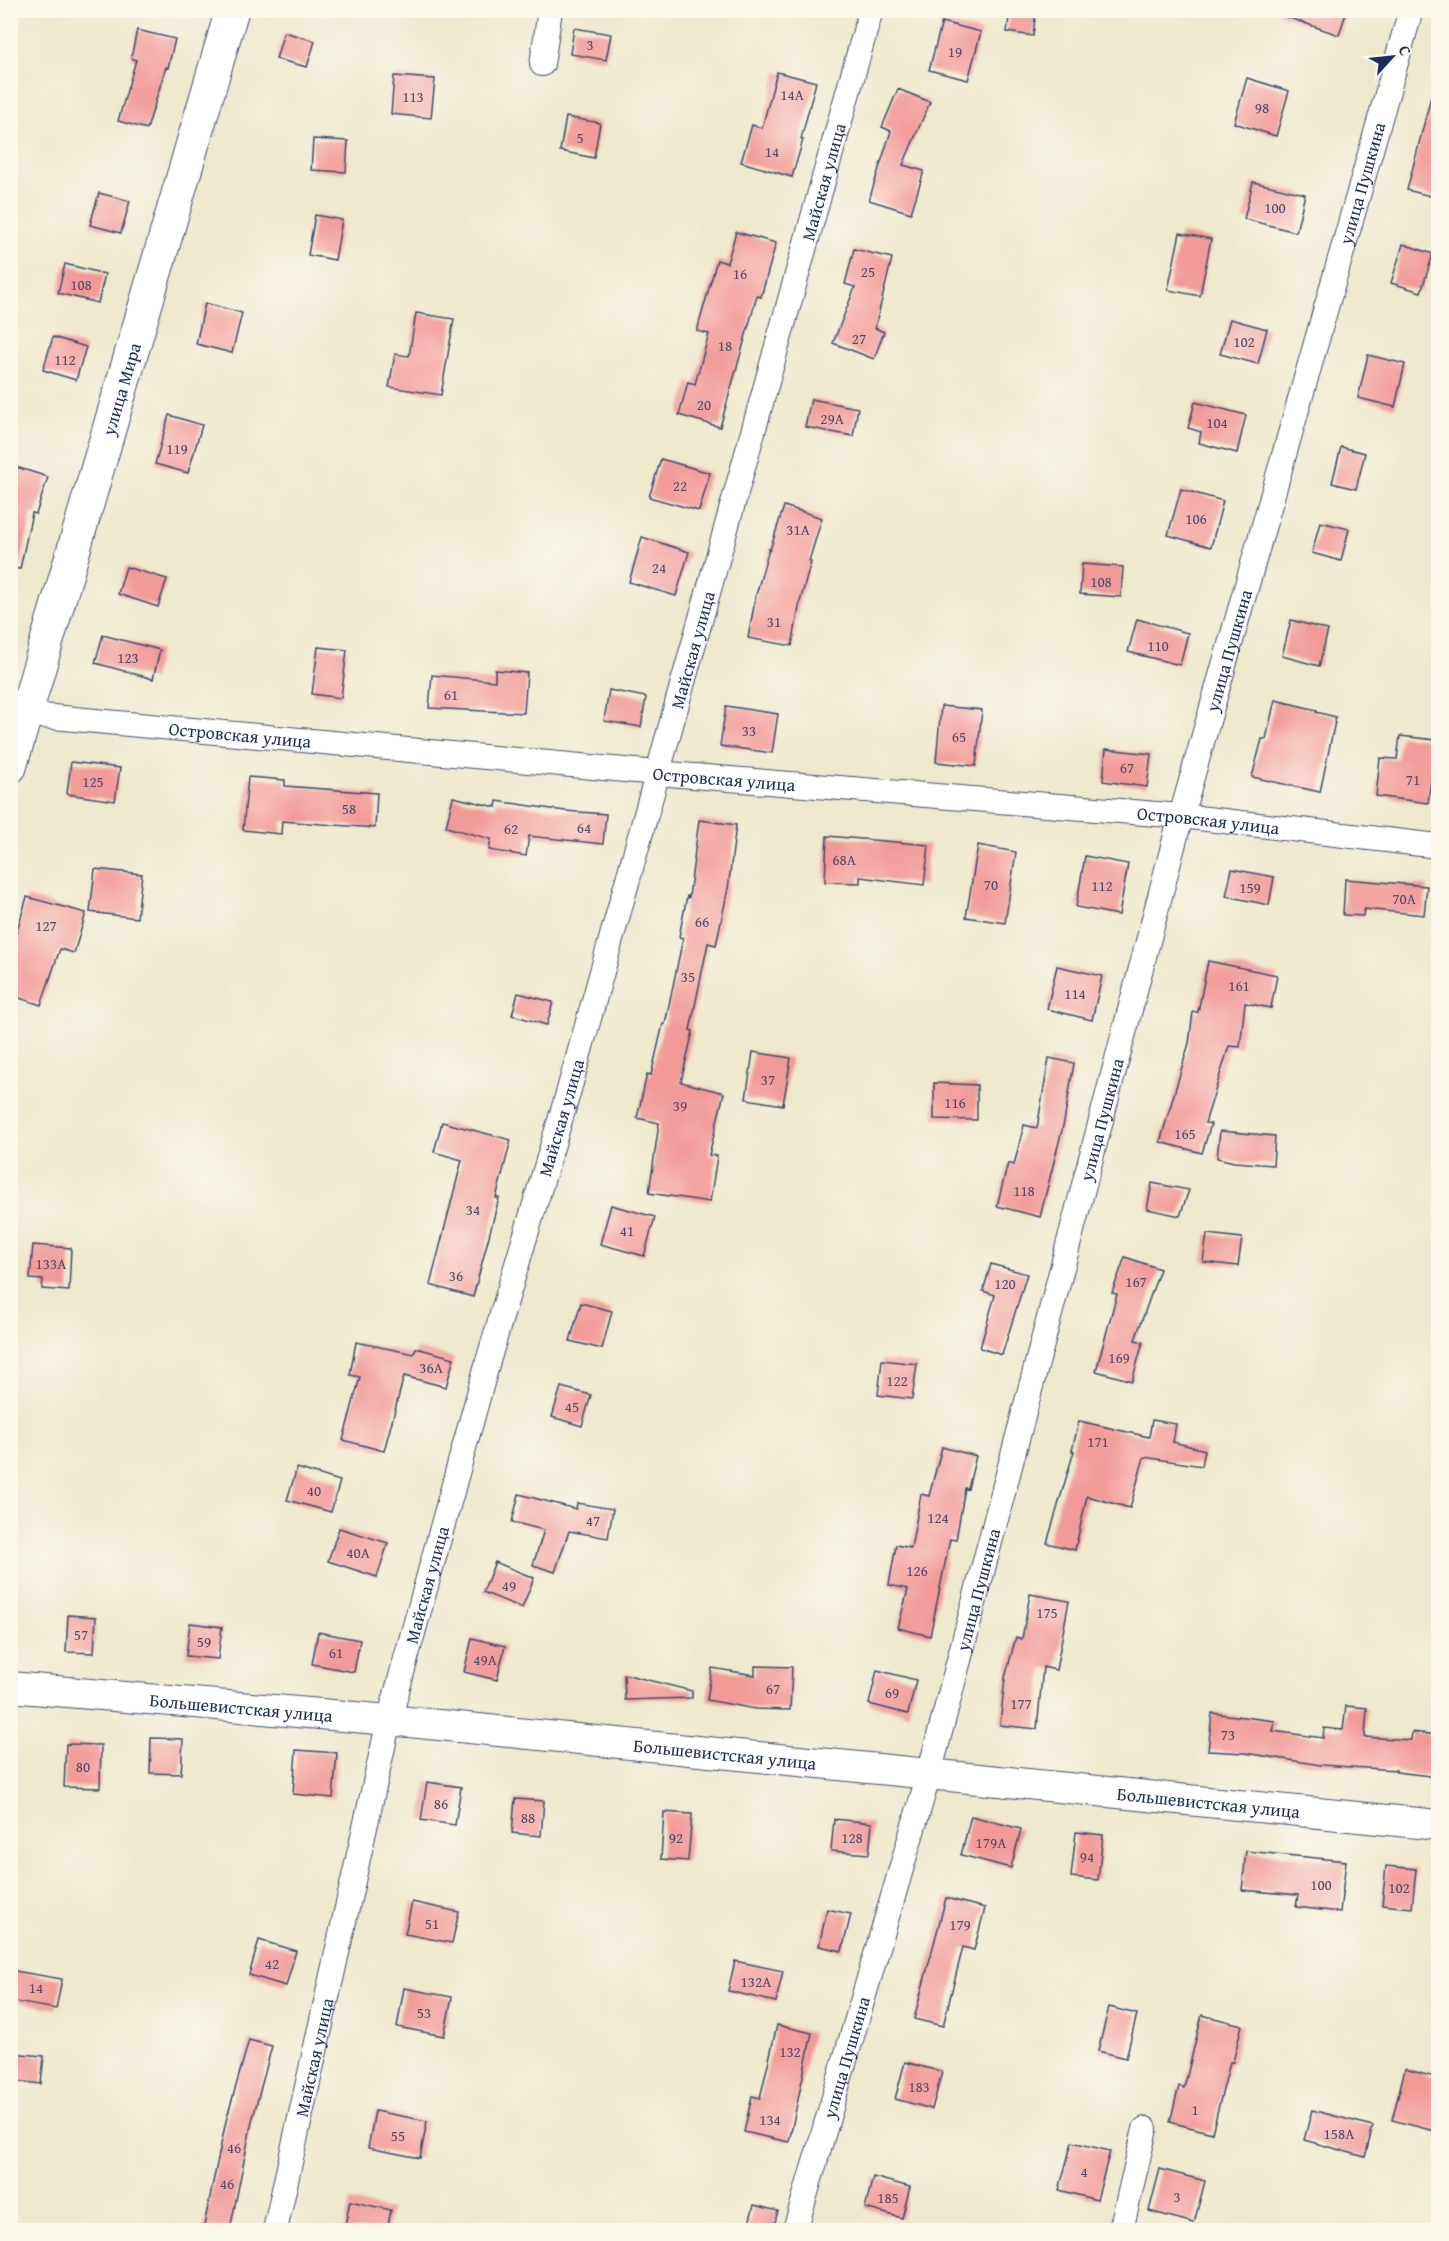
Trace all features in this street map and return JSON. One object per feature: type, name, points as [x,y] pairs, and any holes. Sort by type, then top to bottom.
[{"type":"main road","name":"улица Мира","points":[[10,767],[18,713],[232,10]]},
{"type":"street","points":[[542,64],[550,10]]},
{"type":"street","name":"Майская улица","points":[[275,2230],[389,1720],[492,1350],[567,1097],[871,10]]},
{"type":"street","name":"улица Пушкина","points":[[795,2230],[929,1774],[1181,816],[1412,10]]},
{"type":"street","name":"Островская улица","points":[[18,713],[657,773],[1181,816],[1438,846]]},
{"type":"street","name":"Большевистская улица","points":[[10,1687],[389,1720],[1438,1825]]},
{"type":"street","points":[[1121,2230],[1145,2129]]},
{"type":"building","points":[[1010,10],[1036,10],[1033,36],[1007,32]]},
{"type":"building","points":[[1279,10],[1347,10],[1339,35],[1278,14]]},
{"type":"building","points":[[942,22],[981,32],[968,80],[929,70]]},
{"type":"building","points":[[574,28],[611,34],[606,60],[570,54]]},
{"type":"building","points":[[137,30],[175,39],[168,68],[166,67],[147,129],[118,121],[136,60],[131,58]]},
{"type":"building","points":[[284,32],[315,41],[307,67],[276,59]]},
{"type":"building","points":[[777,72],[816,82],[792,177],[741,162],[752,125],[762,128]]},
{"type":"building","points":[[394,76],[435,79],[431,118],[391,114]]},
{"type":"building","points":[[1247,78],[1289,91],[1276,136],[1234,123]]},
{"type":"building","points":[[898,89],[930,102],[903,165],[924,171],[911,213],[869,200],[891,131],[882,127]]},
{"type":"building","points":[[1431,97],[1438,98],[1438,198],[1407,190]]},
{"type":"building","points":[[566,117],[600,123],[594,158],[560,151]]},
{"type":"building","points":[[313,139],[348,141],[346,172],[311,170]]},
{"type":"building","points":[[1253,182],[1305,194],[1296,232],[1244,219]]},
{"type":"building","points":[[99,193],[130,201],[121,233],[90,225]]},
{"type":"building","points":[[315,215],[342,220],[335,260],[308,255]]},
{"type":"building","points":[[736,232],[776,243],[761,297],[757,296],[720,427],[679,415],[688,382],[695,384],[709,334],[697,331],[717,260],[727,263]]},
{"type":"building","points":[[1180,233],[1211,239],[1200,296],[1168,290]]},
{"type":"building","points":[[1403,244],[1433,254],[1421,292],[1391,283]]},
{"type":"building","points":[[854,249],[892,258],[875,328],[884,332],[874,359],[833,343],[855,287],[845,284]]},
{"type":"building","points":[[65,264],[105,274],[98,303],[58,293]]},
{"type":"building","points":[[205,303],[242,313],[232,353],[196,344]]},
{"type":"building","points":[[416,313],[454,319],[441,395],[389,387],[395,354],[409,356]]},
{"type":"building","points":[[1230,319],[1267,329],[1258,364],[1220,354]]},
{"type":"building","points":[[53,337],[86,347],[76,380],[43,370]]},
{"type":"building","points":[[1368,355],[1405,364],[1395,407],[1358,398]]},
{"type":"building","points":[[811,399],[858,408],[853,436],[805,427]]},
{"type":"building","points":[[1195,402],[1246,415],[1237,453],[1199,443],[1201,432],[1188,428]]},
{"type":"building","points":[[169,415],[202,425],[188,473],[155,464]]},
{"type":"building","points":[[1341,447],[1365,453],[1356,489],[1332,483]]},
{"type":"building","points":[[661,459],[710,473],[699,511],[649,497]]},
{"type":"building","points":[[10,465],[48,477],[36,514],[32,513],[20,569],[10,568]]},
{"type":"building","points":[[1181,489],[1223,501],[1211,547],[1168,535]]},
{"type":"building","points":[[784,506],[822,518],[809,561],[811,562],[800,602],[792,646],[748,638],[756,595]]},
{"type":"building","points":[[1320,522],[1349,529],[1341,561],[1312,553]]},
{"type":"building","points":[[642,537],[689,552],[676,596],[629,582]]},
{"type":"building","points":[[1082,564],[1123,567],[1121,597],[1080,594]]},
{"type":"building","points":[[126,567],[167,579],[158,607],[118,594]]},
{"type":"building","points":[[1137,619],[1188,633],[1180,665],[1128,652]]},
{"type":"building","points":[[1291,620],[1328,630],[1319,666],[1282,656]]},
{"type":"building","points":[[103,635],[160,650],[153,679],[95,663]]},
{"type":"building","points":[[318,647],[347,650],[341,698],[312,694]]},
{"type":"building","points":[[495,670],[527,673],[524,713],[429,708],[432,675],[495,681]]},
{"type":"building","points":[[609,690],[646,697],[641,727],[604,721]]},
{"type":"building","points":[[1275,700],[1336,717],[1320,792],[1252,777],[1262,739],[1266,739]]},
{"type":"building","points":[[726,706],[778,714],[772,753],[720,746]]},
{"type":"building","points":[[941,706],[982,710],[976,766],[936,762]]},
{"type":"building","points":[[1400,736],[1436,740],[1428,803],[1376,796],[1380,758],[1397,759]]},
{"type":"building","points":[[1106,749],[1151,754],[1147,787],[1103,781]]},
{"type":"building","points":[[71,762],[120,768],[115,801],[67,794]]},
{"type":"building","points":[[248,777],[285,780],[285,786],[377,793],[375,828],[282,821],[281,834],[243,830]]},
{"type":"building","points":[[453,797],[496,807],[497,801],[565,811],[606,814],[603,844],[529,836],[526,856],[489,850],[491,839],[446,827]]},
{"type":"building","points":[[699,820],[736,825],[728,889],[716,945],[708,943],[690,1030],[693,1031],[681,1082],[724,1093],[709,1155],[717,1156],[710,1202],[649,1193],[659,1123],[637,1118],[647,1074],[651,1075],[663,1024],[665,1024],[683,938],[679,937],[687,896],[689,897]]},
{"type":"building","points":[[827,836],[929,845],[924,885],[860,877],[860,883],[825,882]]},
{"type":"building","points":[[978,845],[1016,852],[1005,923],[966,917]]},
{"type":"building","points":[[1085,856],[1128,864],[1119,915],[1076,907]]},
{"type":"building","points":[[95,869],[142,874],[137,918],[90,912]]},
{"type":"building","points":[[1232,869],[1274,877],[1269,905],[1226,896]]},
{"type":"building","points":[[1345,879],[1427,886],[1424,915],[1364,909],[1363,916],[1343,915]]},
{"type":"building","points":[[27,897],[86,913],[74,953],[60,949],[41,1005],[10,995],[10,954]]},
{"type":"building","points":[[1208,961],[1277,975],[1271,1008],[1245,1003],[1240,1047],[1229,1046],[1205,1123],[1211,1124],[1202,1153],[1160,1142],[1189,1043],[1193,1012],[1198,1012]]},
{"type":"building","points":[[1057,966],[1102,976],[1092,1020],[1047,1009]]},
{"type":"building","points":[[518,993],[553,1002],[547,1025],[512,1015]]},
{"type":"building","points":[[753,1052],[791,1058],[783,1105],[746,1099]]},
{"type":"building","points":[[1049,1058],[1074,1063],[1064,1122],[1040,1217],[997,1206],[1008,1163],[1014,1165],[1024,1125],[1037,1128]]},
{"type":"building","points":[[934,1083],[977,1085],[977,1120],[934,1119]]},
{"type":"building","points":[[442,1122],[511,1140],[496,1198],[499,1198],[473,1297],[430,1285],[462,1160],[434,1152]]},
{"type":"building","points":[[1220,1131],[1275,1136],[1273,1165],[1234,1162],[1217,1158]]},
{"type":"building","points":[[1152,1183],[1189,1190],[1180,1216],[1147,1209]]},
{"type":"building","points":[[611,1205],[655,1217],[644,1256],[600,1244]]},
{"type":"building","points":[[1207,1234],[1242,1238],[1238,1266],[1203,1262]]},
{"type":"building","points":[[33,1245],[71,1248],[69,1291],[42,1289],[43,1280],[30,1279]]},
{"type":"building","points":[[1125,1257],[1160,1269],[1135,1340],[1143,1342],[1132,1381],[1096,1371],[1117,1294],[1112,1293]]},
{"type":"building","points":[[991,1264],[1027,1274],[1002,1355],[980,1348],[995,1295],[983,1291]]},
{"type":"building","points":[[581,1303],[612,1311],[602,1349],[570,1341]]},
{"type":"building","points":[[356,1342],[414,1354],[416,1348],[454,1358],[446,1387],[404,1376],[384,1451],[343,1440],[360,1377],[350,1375]]},
{"type":"building","points":[[882,1360],[917,1364],[912,1399],[878,1395]]},
{"type":"building","points":[[561,1387],[591,1395],[582,1426],[552,1417]]},
{"type":"building","points":[[1152,1420],[1176,1424],[1173,1442],[1205,1450],[1202,1466],[1144,1457],[1130,1508],[1087,1496],[1075,1550],[1047,1543],[1074,1451],[1072,1451],[1079,1421],[1149,1437]]},
{"type":"building","points":[[942,1447],[976,1456],[968,1489],[965,1488],[956,1540],[950,1539],[930,1636],[898,1628],[908,1589],[889,1585],[896,1545],[911,1548],[921,1494],[929,1496]]},
{"type":"building","points":[[297,1468],[340,1481],[331,1512],[287,1500]]},
{"type":"building","points":[[519,1494],[576,1509],[577,1503],[613,1509],[608,1538],[569,1531],[555,1572],[533,1565],[544,1530],[512,1522]]},
{"type":"building","points":[[339,1528],[388,1543],[377,1577],[328,1561]]},
{"type":"building","points":[[495,1562],[534,1578],[522,1608],[483,1592]]},
{"type":"building","points":[[1030,1594],[1069,1601],[1056,1670],[1043,1667],[1037,1729],[1000,1725],[1005,1678],[1016,1637],[1022,1639]]},
{"type":"building","points":[[68,1615],[96,1617],[94,1653],[66,1652]]},
{"type":"building","points":[[190,1623],[222,1627],[218,1659],[186,1656]]},
{"type":"building","points":[[318,1632],[360,1640],[354,1672],[312,1664]]},
{"type":"building","points":[[472,1638],[505,1646],[497,1680],[464,1672]]},
{"type":"building","points":[[755,1666],[792,1667],[790,1710],[755,1709],[707,1700],[712,1668],[755,1675]]},
{"type":"building","points":[[877,1670],[916,1680],[908,1714],[869,1704]]},
{"type":"building","points":[[624,1674],[692,1691],[692,1698],[625,1700]]},
{"type":"building","points":[[1346,1706],[1367,1708],[1365,1737],[1411,1740],[1412,1732],[1438,1735],[1438,1777],[1396,1772],[1396,1770],[1321,1765],[1245,1753],[1208,1751],[1212,1713],[1275,1721],[1273,1731],[1323,1738],[1324,1728],[1343,1730]]},
{"type":"building","points":[[151,1738],[183,1739],[181,1774],[150,1773]]},
{"type":"building","points":[[66,1744],[101,1745],[100,1788],[64,1787]]},
{"type":"building","points":[[296,1750],[337,1753],[333,1798],[293,1794]]},
{"type":"building","points":[[427,1782],[461,1787],[455,1825],[421,1820]]},
{"type":"building","points":[[515,1799],[544,1801],[541,1836],[512,1833]]},
{"type":"building","points":[[664,1812],[692,1814],[688,1861],[661,1859]]},
{"type":"building","points":[[971,1816],[1021,1829],[1011,1868],[961,1855]]},
{"type":"building","points":[[834,1819],[872,1823],[869,1854],[831,1851]]},
{"type":"building","points":[[1076,1832],[1103,1835],[1098,1880],[1071,1877]]},
{"type":"building","points":[[1246,1851],[1346,1861],[1340,1912],[1296,1907],[1298,1895],[1242,1890]]},
{"type":"building","points":[[1386,1866],[1416,1869],[1412,1908],[1382,1905]]},
{"type":"building","points":[[946,1898],[985,1908],[974,1950],[963,1947],[943,2026],[914,2019]]},
{"type":"building","points":[[412,1902],[459,1912],[452,1943],[405,1934]]},
{"type":"building","points":[[827,1909],[851,1914],[842,1951],[819,1946]]},
{"type":"building","points":[[259,1940],[296,1951],[286,1986],[249,1975]]},
{"type":"building","points":[[735,1961],[783,1971],[776,2002],[728,1991]]},
{"type":"building","points":[[15,1971],[62,1979],[56,2009],[10,2001]]},
{"type":"building","points":[[404,1988],[452,1997],[444,2036],[397,2027]]},
{"type":"building","points":[[1109,2007],[1137,2014],[1126,2058],[1098,2051]]},
{"type":"building","points":[[1202,2015],[1242,2025],[1212,2133],[1170,2122],[1179,2086],[1184,2088]]},
{"type":"building","points":[[777,2025],[812,2033],[789,2142],[744,2132],[752,2096],[760,2098]]},
{"type":"building","points":[[249,2040],[272,2046],[252,2121],[230,2230],[203,2230],[226,2121]]},
{"type":"building","points":[[10,2053],[44,2056],[41,2084],[10,2080]]},
{"type":"building","points":[[905,2062],[942,2072],[932,2109],[895,2099]]},
{"type":"building","points":[[1405,2069],[1438,2078],[1438,2132],[1392,2120]]},
{"type":"building","points":[[1312,2110],[1373,2126],[1365,2157],[1304,2140]]},
{"type":"building","points":[[375,2111],[427,2121],[420,2158],[368,2148]]},
{"type":"building","points":[[1072,2142],[1110,2151],[1097,2200],[1059,2190]]},
{"type":"building","points":[[1160,2169],[1205,2181],[1194,2223],[1149,2211]]},
{"type":"building","points":[[873,2177],[910,2187],[902,2218],[865,2208]]},
{"type":"building","points":[[350,2201],[391,2210],[387,2230],[344,2230]]},
{"type":"building","points":[[754,2205],[778,2211],[773,2230],[747,2230]]}]
